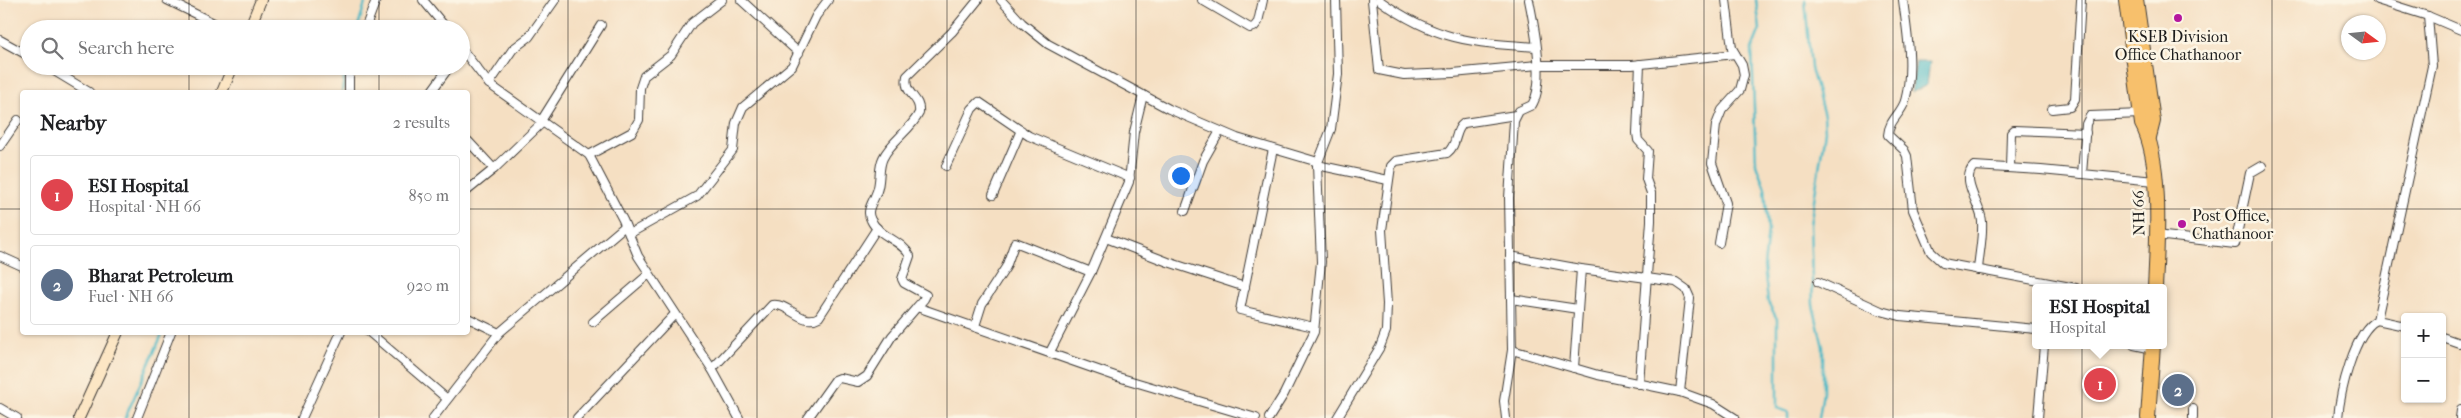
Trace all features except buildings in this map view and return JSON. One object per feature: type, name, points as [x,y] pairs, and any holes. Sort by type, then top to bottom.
[{"type":"highway","name":"NH 66","points":[[2126,0],[2142,124],[2149,137],[2155,181],[2156,284]]},
{"type":"highway","name":"NH 66","points":[[2136,0],[2153,121],[2149,137]]},
{"type":"highway","points":[[2148,418],[2153,349]]},
{"type":"street","points":[[166,0],[207,20]]},
{"type":"street","points":[[253,20],[261,0]]},
{"type":"street","points":[[368,20],[376,0]]},
{"type":"street","points":[[423,0],[440,20]]},
{"type":"street","points":[[488,84],[512,49],[529,37],[555,0]]},
{"type":"street","points":[[589,155],[632,132],[639,120],[640,88],[644,76],[671,55],[692,23],[722,0]]},
{"type":"street","points":[[742,0],[799,53]]},
{"type":"street","points":[[433,418],[446,398],[499,333],[627,230],[697,196],[733,150],[736,123],[743,107],[786,73],[792,66],[816,16],[828,0]]},
{"type":"street","points":[[808,418],[835,380],[840,378],[858,382],[868,376],[892,336],[926,295],[904,283],[902,278],[909,263],[909,252],[876,228],[870,220],[869,208],[880,180],[880,166],[884,156],[920,111],[919,104],[907,88],[908,76],[952,32],[978,0]]},
{"type":"street","points":[[1001,0],[1022,23],[1048,44],[1168,109],[1220,131],[1273,149],[1318,163],[1388,180]]},
{"type":"street","points":[[1202,0],[1250,28],[1254,27],[1258,22],[1263,0]]},
{"type":"street","points":[[1269,418],[1308,348],[1314,327],[1321,262],[1318,163],[1331,129],[1338,74],[1336,0]]},
{"type":"street","points":[[1372,0],[1379,70],[1404,75],[1453,73],[1538,65],[1640,64],[1735,54]]},
{"type":"street","points":[[1380,0],[1413,22],[1438,34],[1481,42],[1536,47]]},
{"type":"street","points":[[1336,418],[1380,347],[1386,331],[1387,304],[1382,230],[1391,166],[1396,161],[1450,152],[1460,126],[1464,123],[1516,114],[1534,103],[1538,65],[1529,0]]},
{"type":"street","points":[[1719,243],[1726,203],[1712,163],[1718,115],[1737,95],[1742,82],[1743,70],[1731,40],[1726,0]]},
{"type":"street","points":[[1903,0],[1909,66],[1905,102],[1890,123],[1888,135],[1904,150],[1907,156],[1913,210],[1931,252],[1943,263],[2054,284]]},
{"type":"street","points":[[2052,109],[2070,107],[2075,99],[2081,0]]},
{"type":"street","points":[[2377,0],[2428,16],[2461,30]]},
{"type":"street","points":[[2377,320],[2432,66],[2428,16]]},
{"type":"street","points":[[470,188],[494,170],[542,121],[601,25]]},
{"type":"street","points":[[0,40],[20,51]]},
{"type":"street","points":[[470,60],[488,84],[589,155],[638,256],[674,315],[712,369],[739,418]]},
{"type":"street","points":[[1639,384],[1648,278],[1651,193],[1646,179],[1648,151],[1638,140],[1637,133],[1640,64]]},
{"type":"street","points":[[61,75],[86,90]]},
{"type":"street","points":[[223,90],[229,75]]},
{"type":"street","points":[[349,75],[349,90]]},
{"type":"street","points":[[432,90],[443,75]]},
{"type":"street","points":[[1050,352],[1092,272],[1130,178],[1134,132],[1143,95]]},
{"type":"street","points":[[946,166],[977,103],[982,103],[1050,147],[1130,178]]},
{"type":"street","points":[[1506,418],[1504,401],[1512,350],[1509,198],[1516,114]]},
{"type":"street","points":[[2082,174],[2088,119],[2092,115],[2141,114]]},
{"type":"street","points":[[0,146],[18,120]]},
{"type":"street","points":[[993,195],[1021,130]]},
{"type":"street","points":[[2010,168],[2011,133],[2014,130],[2086,133]]},
{"type":"street","points":[[1185,211],[1203,161],[1220,131]]},
{"type":"street","points":[[470,143],[494,170]]},
{"type":"street","points":[[1273,149],[1240,310],[1314,327]]},
{"type":"street","points":[[1978,270],[1982,215],[1970,183],[1970,171],[1972,168],[1978,166],[2010,168],[2155,181]]},
{"type":"street","points":[[2156,235],[2235,244],[2250,173],[2262,166]]},
{"type":"street","points":[[712,369],[772,305],[778,304],[806,319],[819,317],[876,228]]},
{"type":"street","points":[[1106,238],[1168,262],[1245,287]]},
{"type":"street","points":[[976,326],[982,304],[1006,267],[1015,242],[1092,272]]},
{"type":"street","points":[[0,256],[20,265]]},
{"type":"street","points":[[1510,256],[1581,269],[1676,282],[1689,293],[1680,392]]},
{"type":"street","points":[[1574,368],[1581,269]]},
{"type":"street","points":[[593,322],[649,274]]},
{"type":"street","points":[[1818,282],[1881,311],[1900,316],[2032,329]]},
{"type":"street","points":[[1511,299],[1578,310]]},
{"type":"street","points":[[917,307],[1118,377],[1236,415],[1256,418]]},
{"type":"street","points":[[577,418],[674,315]]},
{"type":"street","points":[[470,319],[499,333]]},
{"type":"street","points":[[2338,418],[2344,383],[2353,355],[2368,324],[2377,320],[2401,325]]},
{"type":"street","points":[[79,418],[117,335]]},
{"type":"street","points":[[138,418],[170,335]]},
{"type":"street","points":[[302,418],[340,335]]},
{"type":"street","points":[[372,335],[446,398]]},
{"type":"street","points":[[2446,338],[2460,342]]},
{"type":"street","points":[[2038,418],[2044,349]]},
{"type":"street","points":[[1512,350],[1574,368],[1680,392],[1713,404],[1735,418]]},
{"type":"street","points":[[0,408],[17,418]]},
{"type":"street","points":[[2193,409],[2193,418]]},
{"type":"street","points":[[2460,418],[2461,410]]},
{"type":"water","points":[[1916,62],[1930,62],[1927,85],[1911,93]]},
{"type":"waterway","points":[[360,20],[366,0]]},
{"type":"waterway","points":[[1756,0],[1760,29],[1752,49],[1756,164],[1765,188],[1768,231],[1764,266],[1768,302],[1777,319],[1777,408],[1788,412],[1788,418]]},
{"type":"waterway","points":[[1805,0],[1811,68],[1824,116],[1825,131],[1810,225],[1813,305],[1823,347],[1823,392],[1819,418]]},
{"type":"waterway","points":[[342,90],[345,75]]},
{"type":"waterway","points":[[125,418],[162,335]]},
{"type":"place","name":"KSEB Division Office Chathanoor","points":[[2178,18]]},
{"type":"place","name":"Post Office, Chathanoor","points":[[2182,224]]},
{"type":"place","name":"ESI Hospital","points":[[2100,384]]},
{"type":"place","name":"Bharat Petroleum","points":[[2178,390]]}]
